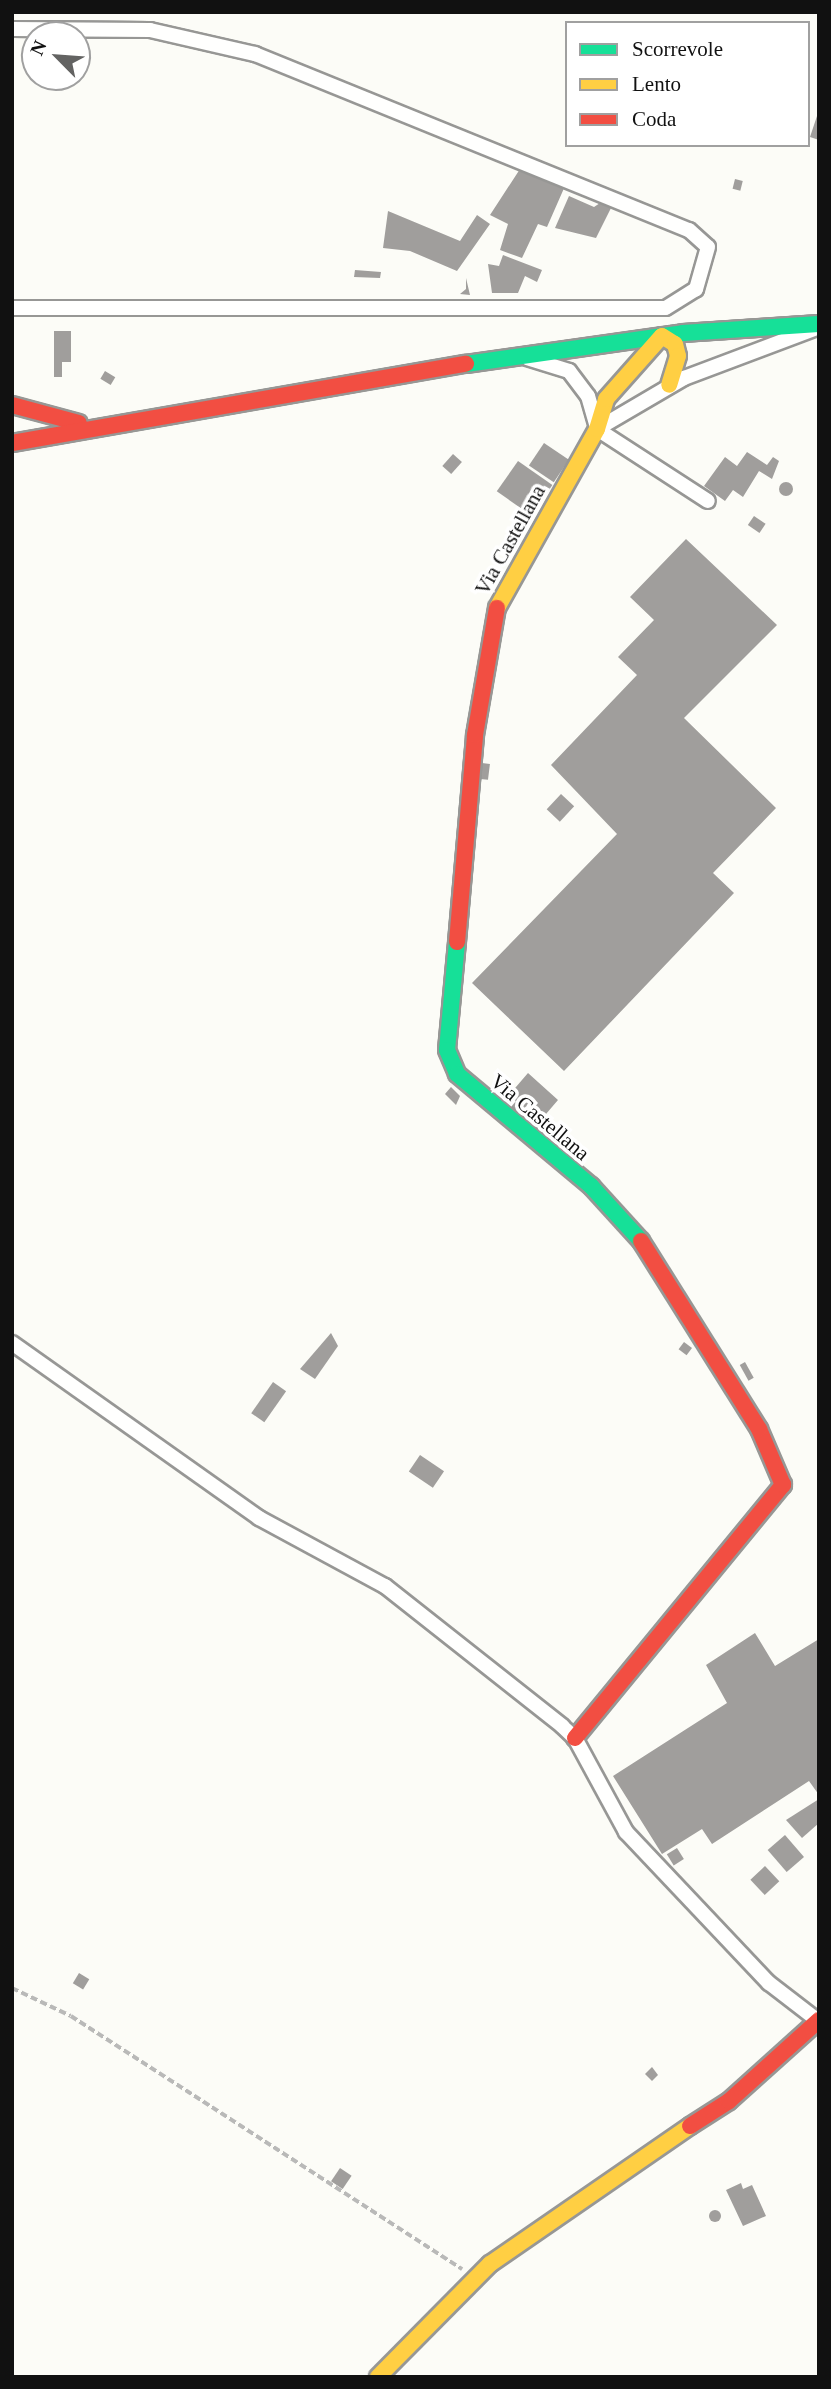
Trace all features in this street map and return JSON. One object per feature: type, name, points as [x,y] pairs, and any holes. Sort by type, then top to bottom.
[{"type":"street","points":[[12,29],[150,30],[254,54],[689,230],[708,247],[696,289],[664,308],[12,308]]},
{"type":"street","points":[[12,443],[87,425],[662,335],[819,326]]},
{"type":"street","name":"Via Castellana","points":[[597,429],[669,385],[819,326]]},
{"type":"street","points":[[662,335],[676,344],[678,356],[669,385]]},
{"type":"street","name":"Via Castellana","points":[[575,1738],[783,1485],[782,1470],[759,1429],[639,1238],[591,1186],[457,1074],[447,1050],[488,632],[501,591],[597,429],[606,399],[662,335]]},
{"type":"street","points":[[519,356],[569,371],[588,397],[597,429],[708,501]]},
{"type":"street","points":[[12,405],[87,425]]},
{"type":"street","points":[[12,1343],[259,1518],[385,1586],[575,1738],[626,1832],[769,1983],[818,2020],[729,2101],[554,2214],[475,2277],[378,2377]]},
{"type":"path","points":[[12,1988],[71,2016],[475,2277]]},
{"type":"building","points":[[819,113],[819,140],[810,137]]},
{"type":"building","points":[[520,169],[565,186],[547,227],[538,224],[522,258],[500,250],[508,224],[490,215]]},
{"type":"building","points":[[735,179],[743,181],[740,191],[733,189]]},
{"type":"building","points":[[569,196],[594,207],[603,201],[613,204],[596,238],[555,228]]},
{"type":"building","points":[[388,211],[460,241],[477,215],[490,224],[457,271],[410,251],[383,248]]},
{"type":"building","points":[[503,255],[542,270],[537,282],[525,276],[518,293],[492,293],[488,264],[499,266]]},
{"type":"building","points":[[355,270],[381,272],[380,278],[354,277]]},
{"type":"building","points":[[466,278],[470,295],[460,294],[466,289]]},
{"type":"building","points":[[54,331],[71,331],[71,362],[62,362],[62,377],[54,377]]},
{"type":"building","points":[[105,371],[115,377],[111,385],[100,379]]},
{"type":"building","points":[[544,443],[569,460],[554,482],[529,465]]},
{"type":"building","points":[[747,452],[767,465],[773,457],[779,461],[772,479],[759,471],[743,497],[733,490],[725,501],[704,486],[725,457],[737,466]]},
{"type":"building","points":[[453,454],[462,462],[451,474],[442,466]]},
{"type":"building","points":[[518,461],[552,485],[531,515],[497,491]]},
{"type":"building","points":[[783,482],[789,482],[793,489],[789,496],[783,496],[779,492],[779,486]]},
{"type":"building","points":[[754,516],[766,524],[759,533],[748,525]]},
{"type":"building","points":[[686,539],[777,625],[684,718],[776,808],[713,873],[734,893],[564,1071],[472,983],[617,834],[551,765],[637,675],[618,657],[654,620],[630,597]]},
{"type":"building","points":[[482,763],[490,764],[488,780],[480,779]]},
{"type":"building","points":[[561,794],[574,806],[560,822],[547,809]]},
{"type":"building","points":[[528,1073],[558,1100],[540,1121],[529,1112],[523,1119],[503,1102]]},
{"type":"building","points":[[451,1087],[460,1096],[456,1105],[445,1094]]},
{"type":"building","points":[[331,1333],[338,1346],[315,1379],[300,1369]]},
{"type":"building","points":[[684,1342],[692,1348],[687,1355],[679,1349]]},
{"type":"building","points":[[745,1362],[754,1378],[748,1381],[740,1365]]},
{"type":"building","points":[[273,1382],[286,1391],[264,1422],[251,1413]]},
{"type":"building","points":[[420,1455],[444,1471],[433,1488],[409,1472]]},
{"type":"building","points":[[755,1633],[775,1666],[819,1639],[819,1795],[809,1781],[712,1844],[702,1829],[662,1854],[613,1776],[727,1703],[706,1665]]},
{"type":"building","points":[[819,1799],[819,1823],[802,1838],[786,1820]]},
{"type":"building","points":[[785,1835],[804,1857],[787,1872],[768,1850]]},
{"type":"building","points":[[677,1848],[684,1859],[674,1865],[667,1854]]},
{"type":"building","points":[[765,1866],[779,1881],[765,1895],[750,1880]]},
{"type":"building","points":[[79,1973],[89,1979],[83,1989],[73,1983]]},
{"type":"building","points":[[652,2067],[658,2075],[652,2081],[645,2074]]},
{"type":"building","points":[[340,2168],[352,2176],[343,2189],[331,2181]]},
{"type":"building","points":[[741,2183],[743,2189],[752,2185],[766,2216],[743,2226],[726,2190]]},
{"type":"building","points":[[715,2210],[721,2216],[715,2222],[709,2216]]},
{"type":"traffic: fast","points":[[466,364],[683,333],[819,324]]},
{"type":"traffic: fast","points":[[457,942],[447,1050],[457,1074],[591,1186],[641,1241]]},
{"type":"traffic: slow","points":[[662,336],[675,344],[678,356],[669,385]]},
{"type":"traffic: slow","points":[[497,608],[597,429],[606,399],[662,336]]},
{"type":"traffic: slow","points":[[378,2377],[490,2264],[690,2126]]},
{"type":"traffic: jam","points":[[12,443],[466,364]]},
{"type":"traffic: jam","points":[[12,405],[79,423]]},
{"type":"traffic: jam","points":[[457,942],[475,735],[497,608]]},
{"type":"traffic: jam","points":[[575,1738],[783,1485],[759,1429],[641,1241]]},
{"type":"traffic: jam","points":[[690,2126],[729,2101],[819,2020]]}]
